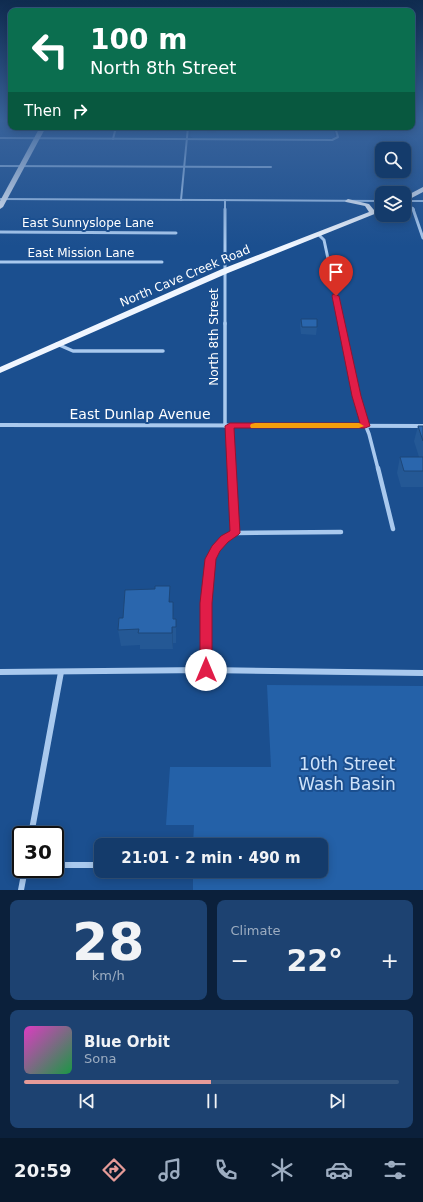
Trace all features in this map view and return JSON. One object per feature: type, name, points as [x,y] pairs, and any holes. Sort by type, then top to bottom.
[{"type":"main road","points":[[0,207],[2,199],[24,163]]},
{"type":"main road","points":[[411,197],[423,189]]},
{"type":"main road","points":[[348,201],[368,205],[373,213]]},
{"type":"main road","name":"North Cave Creek Road","points":[[0,370],[225,271],[373,213]]},
{"type":"street","points":[[181,200],[185,163]]},
{"type":"street","points":[[0,166],[271,167]]},
{"type":"street","points":[[2,199],[375,201]]},
{"type":"street","name":"North 8th Street","points":[[225,200],[227,426],[235,533]]},
{"type":"street","points":[[411,202],[423,201]]},
{"type":"street","points":[[411,207],[413,208],[423,238]]},
{"type":"street","name":"East Sunnyslope Lane","points":[[0,232],[176,233]]},
{"type":"street","points":[[318,234],[324,240],[357,396],[392,529]]},
{"type":"street","name":"East Mission Lane","points":[[0,262],[162,262]]},
{"type":"street","points":[[57,344],[73,351],[163,351]]},
{"type":"street","name":"East Dunlap Avenue","points":[[0,425],[423,426]]},
{"type":"street","points":[[206,670],[206,597],[210,559],[216,548],[224,539],[235,533],[341,532]]},
{"type":"street","points":[[0,672],[206,670],[423,673]]},
{"type":"street","points":[[33,826],[61,672]]},
{"type":"street","points":[[64,865],[94,865]]},
{"type":"street","points":[[21,890],[23,878]]},
{"type":"green space","name":"10th Street Wash Basin","points":[[267,685],[423,686],[423,890],[193,890],[193,878],[328,878],[328,838],[193,838],[194,825],[166,825],[170,767],[271,767]]},
{"type":"building","points":[[301,319],[317,319],[317,327],[302,327]]},
{"type":"building","points":[[418,426],[423,426],[423,441]]},
{"type":"building","points":[[400,457],[423,457],[423,471],[404,471]]},
{"type":"building","points":[[155,586],[170,586],[169,602],[173,602],[173,619],[176,619],[176,627],[172,627],[172,633],[138,633],[139,629],[118,630],[119,618],[123,618],[125,590],[155,589]]},
{"type":"slow traffic","points":[[255,426],[359,426]]},
{"type":"route","points":[[206,670],[206,590],[210,559],[216,548],[224,539],[235,533],[230,426],[365,426],[361,414],[336,296]]}]
